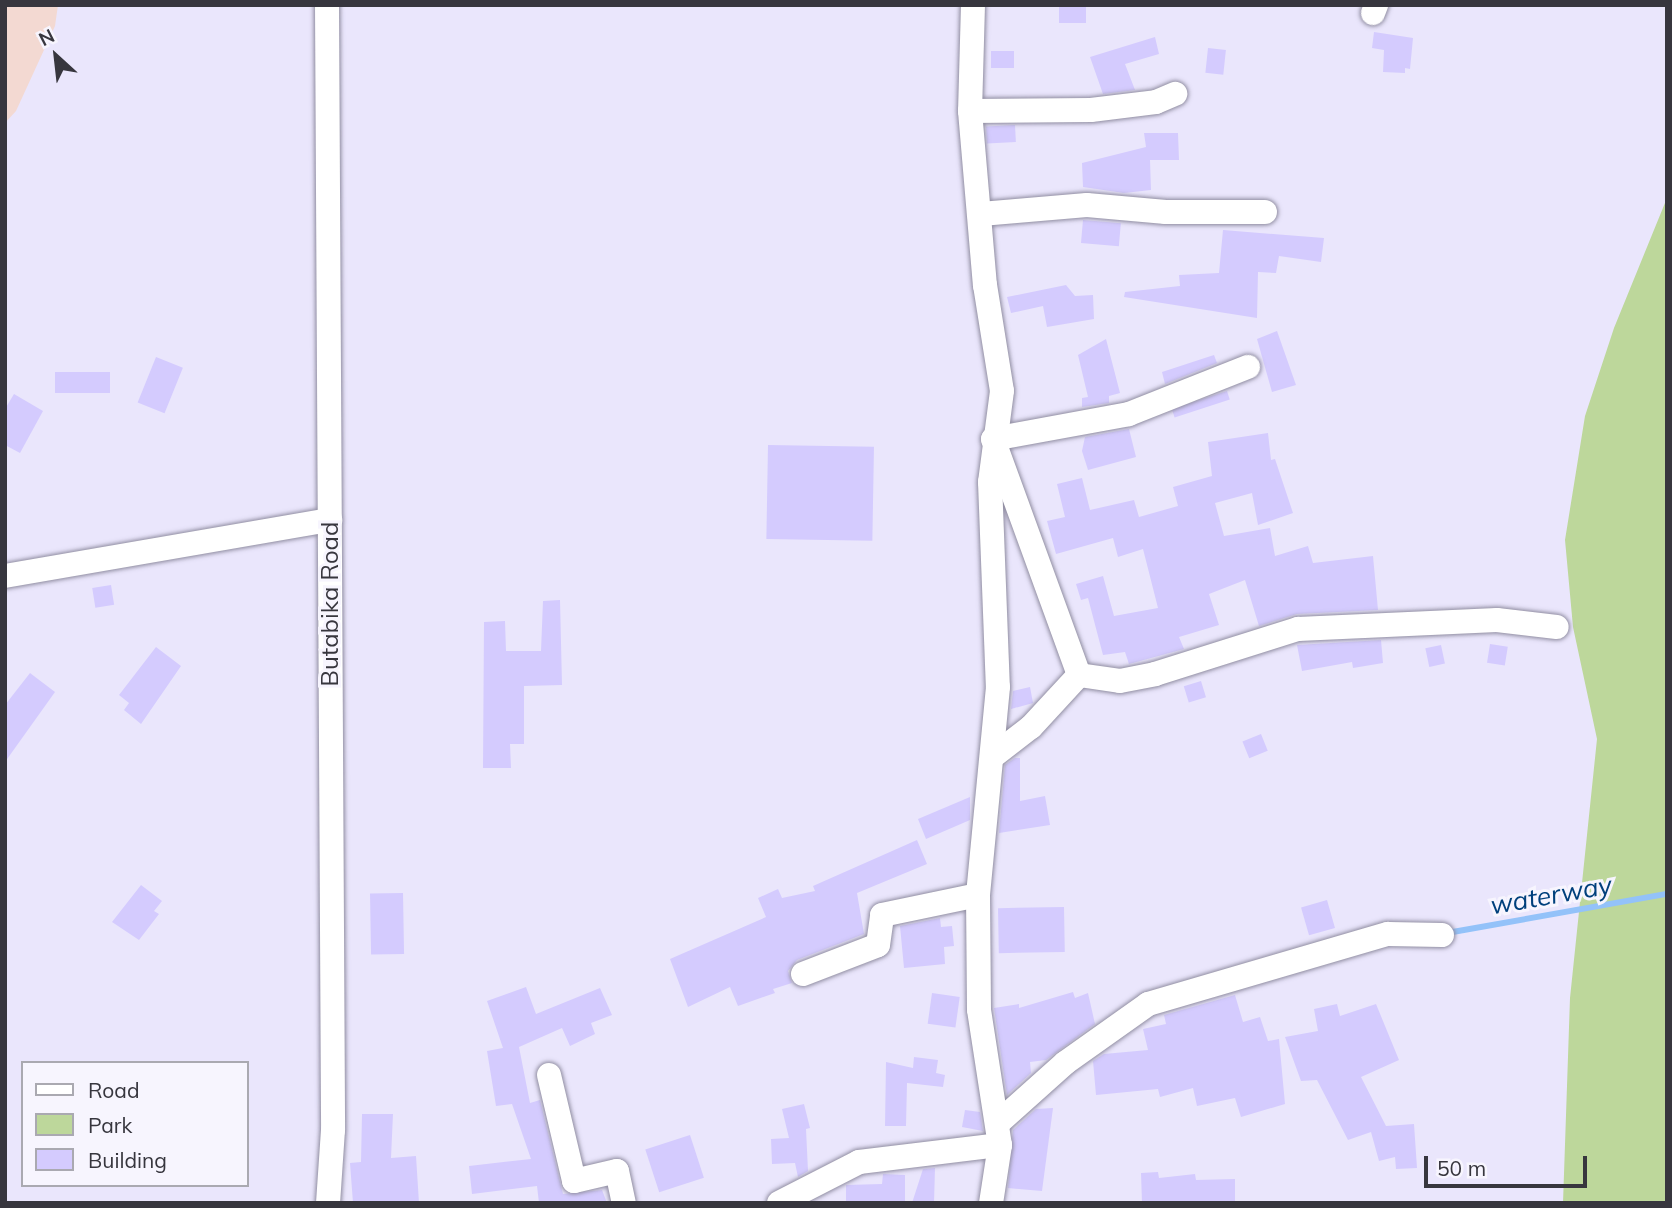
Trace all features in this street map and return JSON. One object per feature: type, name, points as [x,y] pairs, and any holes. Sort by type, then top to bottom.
[{"type":"street","name":"Butabika Road","points":[[327,5],[333,1130],[328,1203]]},
{"type":"street","points":[[973,5],[970,111],[985,285],[1002,391],[993,439],[990,482],[998,687],[978,895],[979,1010],[999,1134],[991,1203]]},
{"type":"street","points":[[970,111],[1119,107],[1175,94]]},
{"type":"street","points":[[981,215],[1087,205],[1166,212],[1265,212]]},
{"type":"street","points":[[993,439],[1139,411],[1248,367]]},
{"type":"street","points":[[993,439],[1079,675]]},
{"type":"street","points":[[5,576],[330,520]]},
{"type":"street","points":[[1079,675],[1119,681],[1155,674],[1298,629],[1497,620],[1557,626]]},
{"type":"street","points":[[992,757],[1031,727],[1079,675]]},
{"type":"street","points":[[803,974],[877,945],[882,915],[978,895]]},
{"type":"street","points":[[779,1203],[859,1162],[999,1134],[1065,1063],[1148,1004],[1388,934],[1442,934]]},
{"type":"street","points":[[549,1075],[574,1181],[617,1171],[624,1203]]},
{"type":"shaded area","points":[[5,5],[58,5],[55,26],[16,111],[5,123]]},
{"type":"green space","points":[[1667,198],[1667,1203],[1563,1203],[1570,998],[1597,739],[1573,627],[1565,540],[1585,416],[1614,328]]},
{"type":"building","points":[[1059,5],[1086,5],[1086,23],[1059,23]]},
{"type":"building","points":[[1374,32],[1413,38],[1410,69],[1405,68],[1405,73],[1383,72],[1384,50],[1372,48]]},
{"type":"building","points":[[1155,37],[1159,54],[1125,64],[1135,90],[1103,94],[1090,57]]},
{"type":"building","points":[[1208,48],[1226,50],[1223,75],[1205,73]]},
{"type":"building","points":[[991,51],[1014,51],[1014,68],[991,68]]},
{"type":"building","points":[[1015,125],[1016,142],[987,143],[986,127]]},
{"type":"building","points":[[1144,133],[1178,133],[1179,160],[1150,160],[1151,190],[1124,193],[1083,187],[1082,163],[1146,147]]},
{"type":"building","points":[[1083,220],[1121,223],[1119,246],[1081,243]]},
{"type":"building","points":[[1223,230],[1324,238],[1321,262],[1279,256],[1276,273],[1258,272],[1257,318],[1124,297],[1125,292],[1180,286],[1179,275],[1219,273]]},
{"type":"building","points":[[1066,285],[1075,296],[1093,295],[1094,319],[1047,327],[1043,306],[1011,313],[1007,297]]},
{"type":"building","points":[[1277,331],[1296,385],[1272,392],[1257,339]]},
{"type":"building","points":[[1106,339],[1120,393],[1109,396],[1109,403],[1082,407],[1082,398],[1088,397],[1078,355]]},
{"type":"building","points":[[1214,355],[1217,363],[1165,384],[1162,372]]},
{"type":"building","points":[[156,357],[183,368],[165,413],[138,402]]},
{"type":"building","points":[[55,372],[110,372],[110,393],[55,393]]},
{"type":"building","points":[[1227,391],[1230,400],[1175,417],[1172,409]]},
{"type":"building","points":[[14,394],[43,411],[20,453],[5,445],[5,409]]},
{"type":"building","points":[[1129,429],[1136,457],[1088,470],[1082,451],[1085,437]]},
{"type":"building","points":[[1268,433],[1271,460],[1275,459],[1293,513],[1258,525],[1252,493],[1215,503],[1224,536],[1270,528],[1275,556],[1308,546],[1313,563],[1373,556],[1378,610],[1297,614],[1259,626],[1245,580],[1209,594],[1219,625],[1179,637],[1184,649],[1129,664],[1125,652],[1103,655],[1088,598],[1081,600],[1076,584],[1103,576],[1114,616],[1158,608],[1143,549],[1118,557],[1113,538],[1056,554],[1047,521],[1065,517],[1057,484],[1082,478],[1090,510],[1134,500],[1139,517],[1178,506],[1173,487],[1212,476],[1208,442]]},
{"type":"building","points":[[768,445],[874,447],[872,541],[766,539]]},
{"type":"building","points":[[111,585],[114,605],[95,608],[92,588]]},
{"type":"building","points":[[560,600],[562,685],[524,686],[524,744],[510,744],[511,768],[483,768],[484,622],[505,621],[506,651],[541,651],[543,601]]},
{"type":"building","points":[[1381,640],[1383,663],[1353,668],[1352,662],[1302,671],[1297,645]]},
{"type":"building","points":[[1490,644],[1508,647],[1505,666],[1487,663]]},
{"type":"building","points":[[1441,645],[1445,664],[1429,667],[1425,648]]},
{"type":"building","points":[[156,647],[181,666],[141,724],[124,710],[129,703],[119,695]]},
{"type":"building","points":[[30,673],[55,692],[5,762],[5,705]]},
{"type":"building","points":[[1201,681],[1206,697],[1189,703],[1184,686]]},
{"type":"building","points":[[1030,687],[1033,703],[1011,709],[1013,691]]},
{"type":"building","points":[[1261,734],[1268,751],[1249,758],[1242,741]]},
{"type":"building","points":[[1015,758],[1020,758],[1020,801],[1045,796],[1050,825],[999,833],[1005,765]]},
{"type":"building","points":[[970,797],[970,820],[926,839],[918,819]]},
{"type":"building","points":[[917,840],[927,864],[857,893],[864,934],[797,960],[788,971],[792,983],[773,989],[775,993],[738,1006],[730,987],[688,1007],[670,959],[766,917],[758,898],[778,889],[782,898],[815,891],[813,886]]},
{"type":"building","points":[[141,885],[162,901],[154,911],[159,914],[139,940],[112,922]]},
{"type":"building","points":[[403,893],[404,954],[371,955],[370,894]]},
{"type":"building","points":[[1327,900],[1335,928],[1309,935],[1301,907]]},
{"type":"building","points":[[1064,907],[1065,952],[999,953],[998,908]]},
{"type":"building","points":[[940,918],[941,927],[952,926],[954,946],[944,947],[945,964],[904,968],[900,926]]},
{"type":"building","points":[[526,987],[536,1014],[600,988],[612,1015],[591,1023],[595,1034],[570,1046],[562,1028],[519,1047],[530,1103],[540,1100],[563,1194],[602,1190],[607,1203],[539,1203],[537,1186],[472,1194],[469,1166],[531,1159],[512,1104],[496,1106],[487,1051],[503,1048],[487,1001]]},
{"type":"building","points":[[1073,992],[1075,998],[1088,993],[1095,1024],[1046,1060],[1030,1062],[1031,1073],[1007,1095],[994,1008],[1019,1004],[1019,1008]]},
{"type":"building","points":[[932,993],[960,997],[955,1028],[928,1024]]},
{"type":"building","points":[[1235,995],[1243,1022],[1260,1017],[1268,1041],[1279,1039],[1285,1104],[1241,1117],[1235,1098],[1197,1106],[1193,1088],[1160,1097],[1158,1089],[1096,1095],[1093,1061],[1104,1054],[1148,1050],[1143,1029],[1166,1024],[1164,1015]]},
{"type":"building","points":[[1337,1004],[1340,1016],[1376,1004],[1399,1060],[1361,1077],[1386,1126],[1414,1124],[1417,1168],[1396,1169],[1395,1157],[1379,1161],[1371,1132],[1348,1140],[1317,1080],[1301,1081],[1285,1037],[1318,1031],[1314,1009]]},
{"type":"building","points":[[914,1057],[938,1060],[936,1073],[945,1075],[943,1087],[907,1083],[906,1126],[885,1126],[886,1062],[913,1068]]},
{"type":"building","points":[[804,1104],[810,1128],[806,1129],[808,1171],[798,1177],[795,1163],[772,1164],[771,1139],[789,1138],[782,1109]]},
{"type":"building","points":[[1053,1108],[1042,1191],[1008,1188],[1013,1130],[1036,1109]]},
{"type":"building","points":[[965,1110],[980,1112],[983,1131],[962,1127]]},
{"type":"building","points":[[362,1114],[393,1114],[391,1158],[416,1156],[419,1203],[353,1203],[350,1163],[361,1162]]},
{"type":"building","points":[[690,1135],[704,1178],[659,1192],[645,1150]]},
{"type":"building","points":[[935,1168],[934,1203],[912,1203],[923,1169]]},
{"type":"building","points":[[1158,1172],[1159,1178],[1195,1174],[1196,1180],[1235,1179],[1235,1203],[1142,1203],[1141,1173]]},
{"type":"building","points":[[883,1174],[905,1175],[905,1203],[846,1203],[846,1185],[882,1184]]},
{"type":"waterway","name":"waterway","points":[[1447,933],[1667,894]]}]
